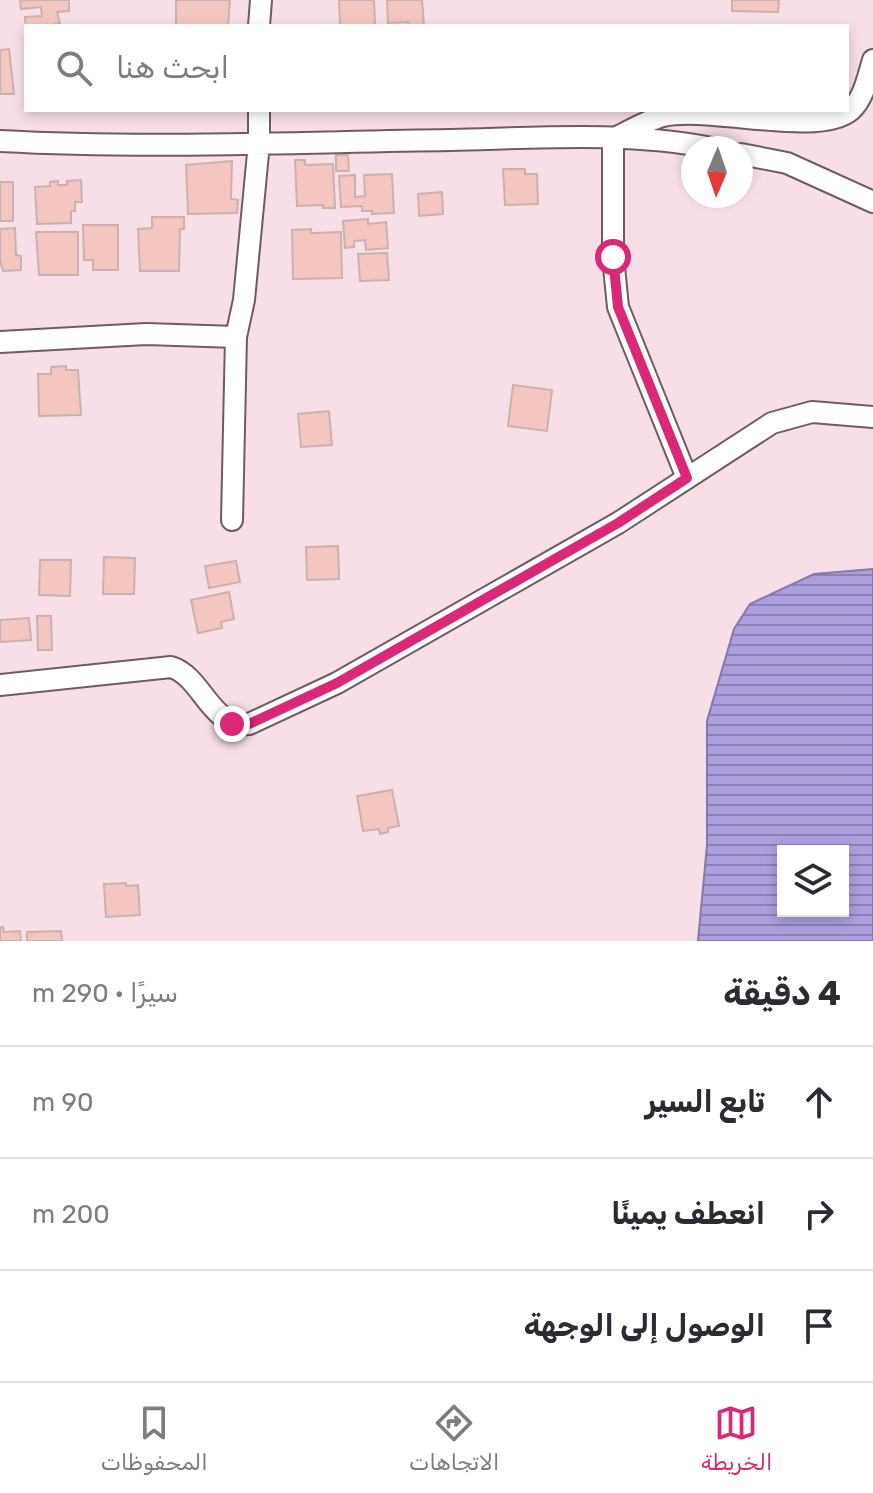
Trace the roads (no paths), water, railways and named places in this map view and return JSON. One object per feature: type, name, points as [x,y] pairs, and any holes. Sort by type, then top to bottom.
[{"type":"street","points":[[259,24],[261,0]]},
{"type":"street","points":[[849,111],[864,89],[873,60]]},
{"type":"street","points":[[232,520],[236,337],[244,300],[259,143],[259,112]]},
{"type":"street","points":[[613,139],[664,116],[796,121],[830,119],[846,112]]},
{"type":"street","points":[[613,139],[613,257],[618,307],[687,478]]},
{"type":"street","points":[[0,141],[93,146],[613,139],[681,142]]},
{"type":"street","points":[[753,156],[787,163],[873,202]]},
{"type":"street","points":[[0,342],[146,334],[236,337]]},
{"type":"street","points":[[0,685],[171,667],[183,673],[226,721],[249,724],[337,683],[618,523],[772,423],[812,412],[873,417]]}]
